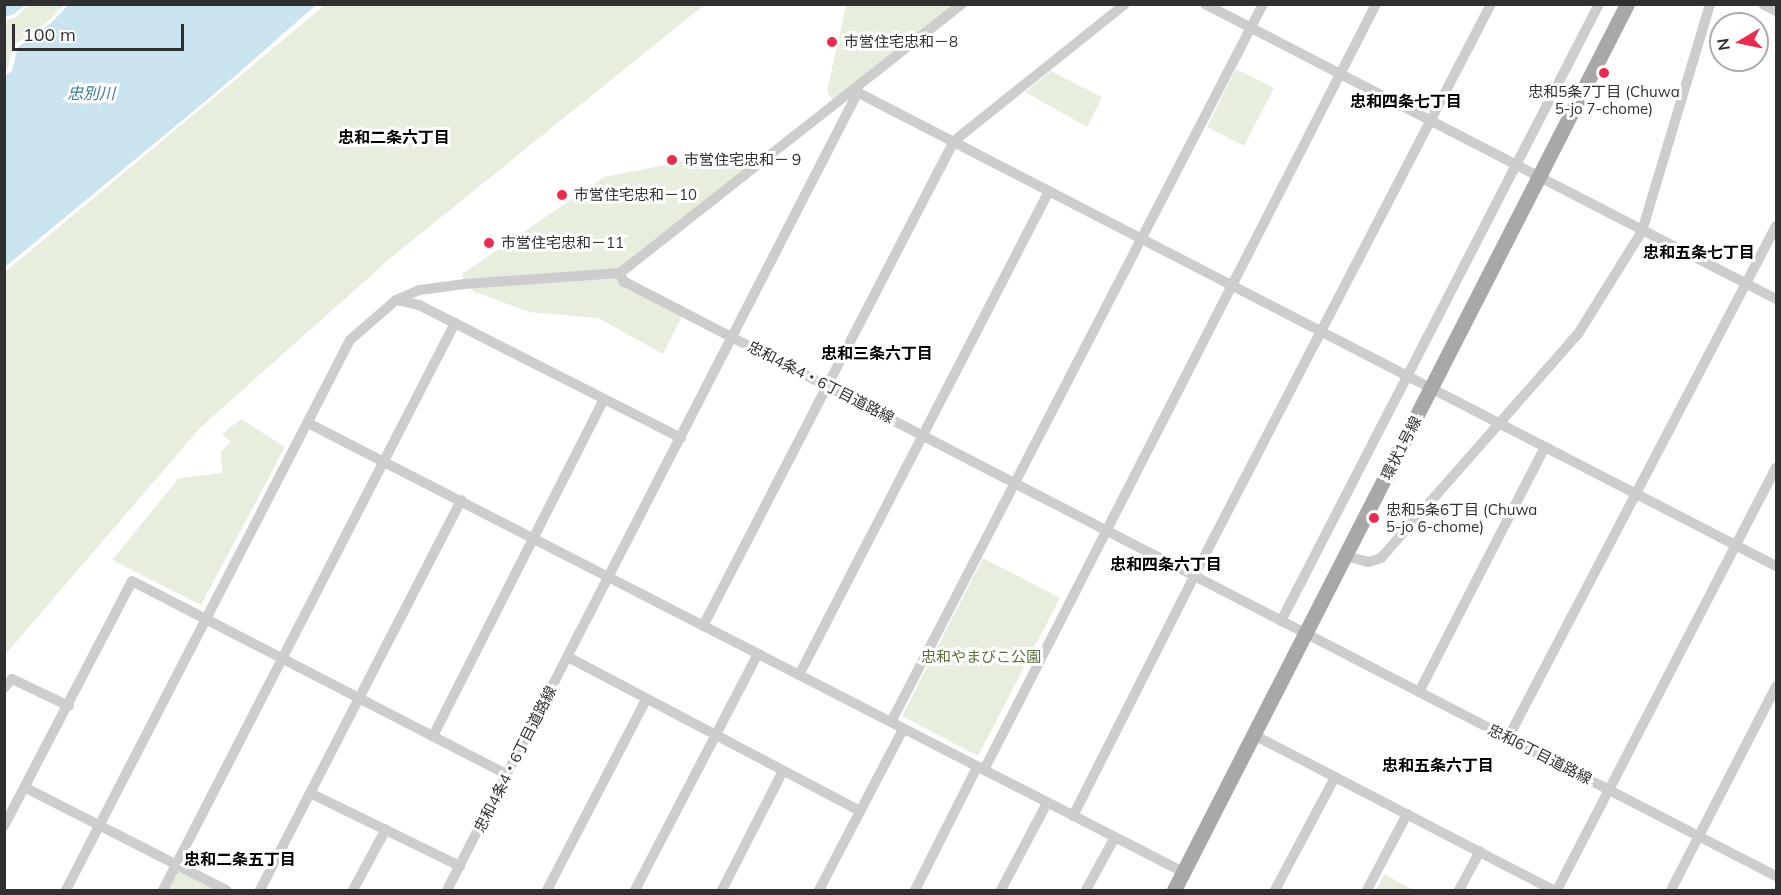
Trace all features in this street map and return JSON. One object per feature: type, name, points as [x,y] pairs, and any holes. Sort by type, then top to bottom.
[{"type":"main road","name":"環状1号線","points":[[1174,891],[1252,734],[1346,556],[1627,4]]},
{"type":"street","points":[[66,891],[350,340],[396,300],[420,290],[465,284],[620,273],[856,91],[962,4]]},
{"type":"street","points":[[703,626],[954,141],[1125,4]]},
{"type":"street","points":[[1205,4],[1776,299]]},
{"type":"street","points":[[891,722],[1263,4]]},
{"type":"street","points":[[915,891],[1233,286],[1376,4]]},
{"type":"street","points":[[1073,816],[1194,576],[1491,4]]},
{"type":"street","points":[[1281,621],[1599,4]]},
{"type":"street","points":[[1346,556],[1368,562],[1381,558],[1578,334],[1642,231],[1710,4]]},
{"type":"street","points":[[1763,4],[1776,11]]},
{"type":"street","points":[[856,91],[1776,566]]},
{"type":"street","points":[[620,273],[623,281],[731,335],[856,91]]},
{"type":"street","points":[[799,675],[1048,191]]},
{"type":"street","points":[[1508,738],[1776,226]]},
{"type":"street","points":[[396,300],[418,305],[681,438]]},
{"type":"street","points":[[163,891],[455,323]]},
{"type":"street","name":"忠和4条4・6丁目道路線","points":[[447,891],[681,438],[731,335],[1304,633]]},
{"type":"street","points":[[434,736],[604,399]]},
{"type":"street","points":[[308,423],[1183,872]]},
{"type":"street","points":[[1419,692],[1545,447]]},
{"type":"street","points":[[1252,734],[1555,891],[1610,790],[1776,467]]},
{"type":"street","points":[[260,891],[461,500]]},
{"type":"street","points":[[5,825],[69,706],[132,580],[506,774]]},
{"type":"street","name":"忠和6丁目道路線","points":[[1304,633],[1776,876]]},
{"type":"street","points":[[635,891],[758,654]]},
{"type":"street","points":[[568,657],[860,811]]},
{"type":"street","points":[[4,688],[12,679],[69,706]]},
{"type":"street","points":[[1671,891],[1776,687]]},
{"type":"street","points":[[547,891],[646,700]]},
{"type":"street","points":[[819,891],[903,729]]},
{"type":"street","points":[[722,891],[783,771]]},
{"type":"street","points":[[1275,891],[1335,777]]},
{"type":"street","points":[[26,788],[226,891]]},
{"type":"street","points":[[310,793],[460,866]]},
{"type":"street","points":[[1001,891],[1047,802]]},
{"type":"street","points":[[1367,891],[1407,814]]},
{"type":"street","points":[[353,891],[386,829]]},
{"type":"street","points":[[1086,891],[1114,837]]},
{"type":"street","points":[[1459,891],[1480,851]]},
{"type":"green space","points":[[326,4],[704,5],[394,255],[200,428],[5,655],[5,272]]},
{"type":"green space","points":[[29,5],[64,5],[50,20],[14,45],[7,70],[5,69],[5,21],[17,16]]},
{"type":"green space","points":[[846,5],[962,5],[835,105],[827,91]]},
{"type":"green space","points":[[1236,69],[1274,88],[1244,146],[1207,127]]},
{"type":"green space","points":[[1051,71],[1102,97],[1087,127],[1025,92]]},
{"type":"green space","points":[[740,150],[760,163],[620,273],[684,312],[663,354],[598,318],[529,312],[475,292],[465,284],[462,274],[604,177]]},
{"type":"green space","points":[[241,419],[285,447],[201,605],[112,560],[179,478],[222,473],[221,452],[230,442],[222,434]]},
{"type":"green space","name":"忠和やまびこ公園","points":[[983,558],[1060,598],[978,756],[902,716]]},
{"type":"green space","points":[[176,865],[226,890],[163,890]]},
{"type":"green space","points":[[1384,874],[1412,889],[1412,890],[1376,890]]},
{"type":"water","points":[[4,5],[25,5],[14,14],[5,17]]},
{"type":"water","name":"忠別川","points":[[68,5],[316,5],[219,90],[5,267],[5,76],[12,71],[18,47],[50,24]]},
{"type":"place","name":"市営住宅忠和－8","points":[[832,42]]},
{"type":"place","name":"忠和5条7丁目 (Chuwa 5-jo 7-chome)","points":[[1604,73]]},
{"type":"place","name":"市営住宅忠和－９","points":[[672,160]]},
{"type":"place","name":"市営住宅忠和－10","points":[[562,195]]},
{"type":"place","name":"市営住宅忠和－11","points":[[489,243]]},
{"type":"place","name":"忠和5条6丁目 (Chuwa 5-jo 6-chome)","points":[[1374,518]]},
{"type":"district","name":"忠和四条七丁目","points":[[1406,101]]},
{"type":"district","name":"忠和二条六丁目","points":[[394,137]]},
{"type":"district","name":"忠和五条七丁目","points":[[1699,252]]},
{"type":"district","name":"忠和三条六丁目","points":[[877,353]]},
{"type":"district","name":"忠和四条六丁目","points":[[1166,564]]},
{"type":"district","name":"忠和五条六丁目","points":[[1438,765]]},
{"type":"district","name":"忠和二条五丁目","points":[[240,859]]}]
